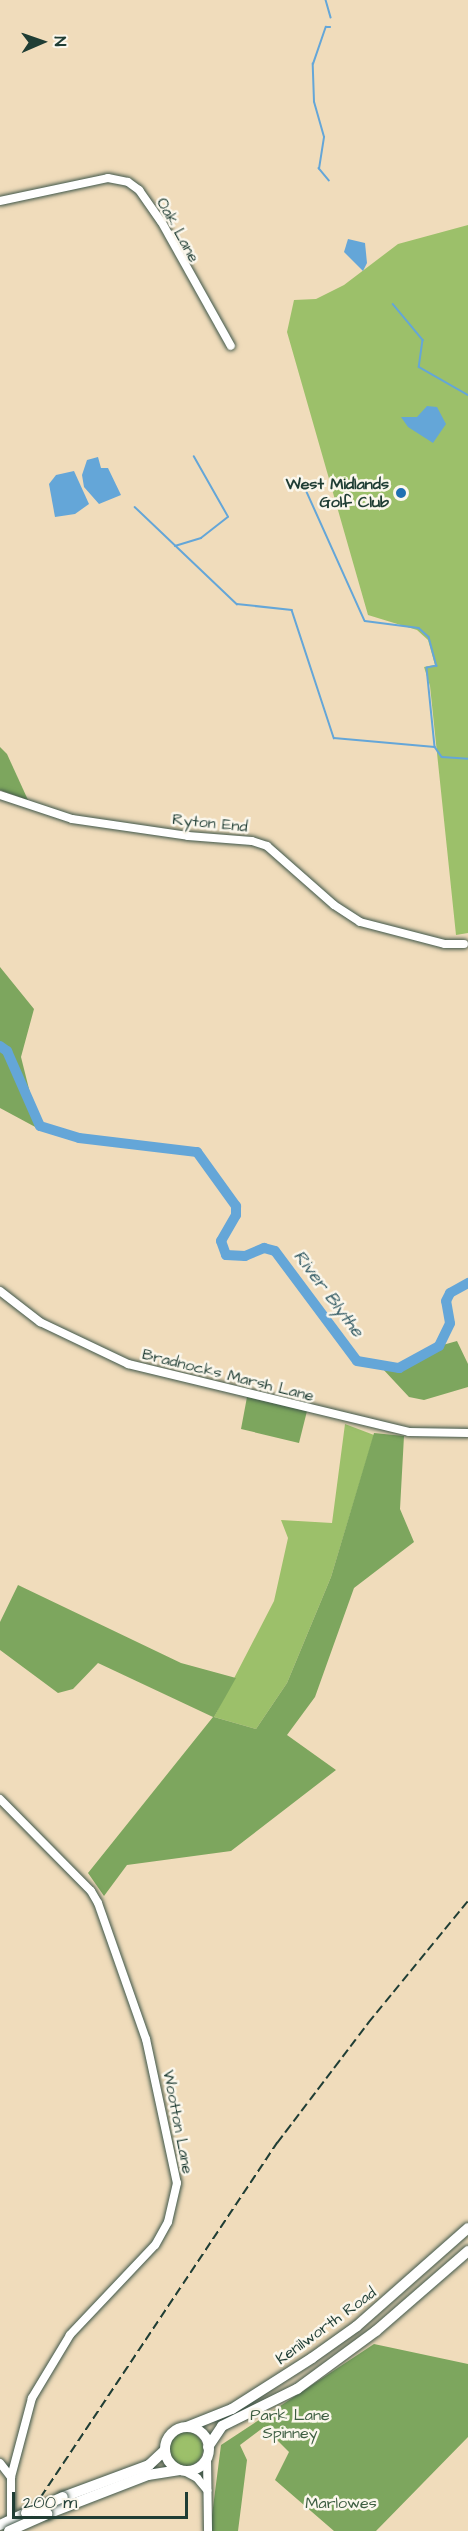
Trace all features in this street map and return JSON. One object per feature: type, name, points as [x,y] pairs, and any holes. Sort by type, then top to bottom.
[{"type":"highway","name":"Kenilworth Road","points":[[187,2427],[232,2409],[312,2358],[357,2326],[468,2229]]},
{"type":"highway","name":"Kenilworth Road","points":[[208,2452],[222,2426],[297,2389],[376,2331],[468,2251]]},
{"type":"highway","points":[[0,2525],[10,2525],[47,2514],[148,2475],[198,2467],[208,2452],[202,2433],[187,2427],[172,2433],[165,2450],[150,2465],[63,2497],[26,2513],[10,2525]]},
{"type":"highway","points":[[165,2450],[168,2461],[182,2470]]},
{"type":"street","name":"Oak Lane","points":[[0,201],[108,178],[128,182],[139,190],[161,221],[231,346]]},
{"type":"street","name":"Ryton End","points":[[0,795],[72,819],[188,836],[252,841],[267,846],[334,905],[360,922],[445,945],[464,944]]},
{"type":"street","name":"Bradnocks Marsh Lane","points":[[0,1291],[40,1322],[128,1364],[409,1432],[468,1433]]},
{"type":"street","name":"Wootton Lane","points":[[0,1799],[91,1891],[98,1903],[146,2039],[177,2183],[168,2222],[155,2246],[70,2335],[50,2366],[25,2416],[11,2477],[10,2525]]},
{"type":"street","points":[[208,2452],[208,2531]]},
{"type":"street","points":[[11,2477],[3,2466],[14,2464]]},
{"type":"street","points":[[182,2470],[201,2481],[209,2494]]},
{"type":"green space","name":"West Midlands Golf Club","points":[[468,225],[468,933],[456,935],[430,686],[424,667],[435,665],[428,640],[417,630],[368,615],[287,332],[294,300],[316,299],[344,285],[398,244]]},
{"type":"green space","points":[[0,747],[7,754],[28,800],[0,790]]},
{"type":"green space","points":[[0,967],[34,1009],[21,1057],[39,1129],[0,1108]]},
{"type":"green space","points":[[457,1341],[468,1364],[468,1387],[424,1400],[409,1397],[381,1367],[400,1368],[439,1346]]},
{"type":"green space","points":[[247,1397],[307,1411],[299,1443],[241,1429]]},
{"type":"green space","points":[[345,1424],[374,1435],[331,1577],[287,1683],[256,1729],[214,1717],[274,1601],[288,1538],[281,1520],[332,1523]]},
{"type":"green space","points":[[374,1433],[404,1436],[400,1509],[414,1542],[354,1588],[315,1697],[287,1735],[336,1770],[231,1851],[127,1865],[104,1896],[88,1873],[213,1717],[98,1663],[73,1689],[58,1693],[0,1650],[0,1622],[18,1585],[181,1663],[236,1678],[214,1717],[256,1729],[287,1683],[331,1577]]},
{"type":"green space","points":[[374,2344],[468,2364],[468,2437],[376,2531],[334,2531],[275,2480],[289,2452],[264,2427],[240,2445],[247,2460],[238,2531],[210,2531],[221,2445]]},
{"type":"green space","points":[[186,2432],[198,2437],[203,2449],[198,2461],[186,2466],[174,2461],[169,2449],[174,2437]]},
{"type":"water","points":[[348,239],[365,243],[367,263],[363,271],[344,252]]},
{"type":"water","points":[[427,406],[437,407],[446,424],[433,443],[408,427],[401,417],[417,417]]},
{"type":"water","points":[[98,457],[101,468],[108,468],[121,495],[99,504],[84,487],[82,475],[87,460]]},
{"type":"water","points":[[74,471],[89,504],[75,514],[55,517],[49,484],[56,475]]},
{"type":"waterway","points":[[326,0],[331,17]]},
{"type":"waterway","points":[[329,181],[319,169],[324,137],[314,102],[313,64],[326,27],[330,27]]},
{"type":"waterway","points":[[393,304],[423,340],[419,367],[468,395]]},
{"type":"waterway","points":[[175,546],[201,538],[228,517],[194,457]]},
{"type":"waterway","points":[[307,492],[365,621],[419,628],[429,637],[437,666],[427,668],[435,747]]},
{"type":"waterway","points":[[135,507],[237,604],[292,610],[334,738],[435,747],[442,757],[468,759]]},
{"type":"waterway","name":"River Blythe","points":[[0,1046],[7,1051],[40,1126],[79,1138],[197,1152],[236,1206],[236,1215],[221,1241],[226,1255],[245,1256],[264,1248],[275,1251],[357,1361],[399,1368],[439,1346],[450,1323],[446,1301],[450,1293],[468,1283]]},
{"type":"railway","points":[[18,2531],[277,2143],[368,2023],[468,1901]]},
{"type":"place","name":"West Midlands Golf Club","points":[[401,493]]},
{"type":"park label","name":"Park Lane Spinney","points":[[290,2424]]},
{"type":"park label","name":"Marlowes","points":[[341,2503]]}]
